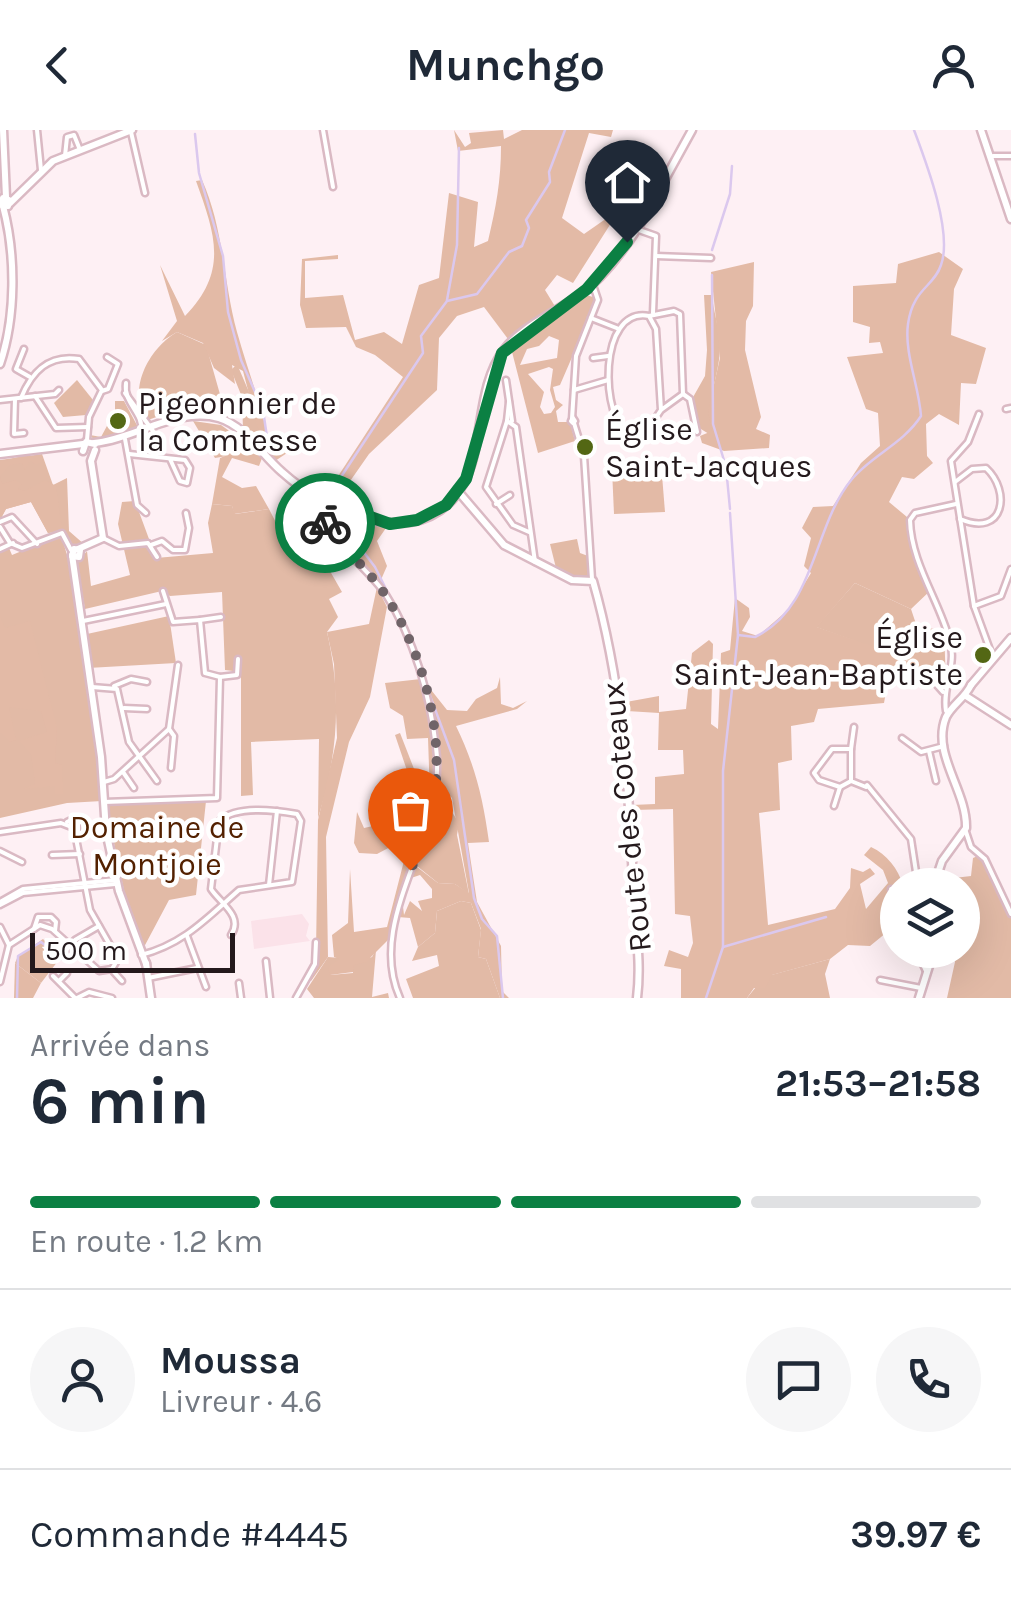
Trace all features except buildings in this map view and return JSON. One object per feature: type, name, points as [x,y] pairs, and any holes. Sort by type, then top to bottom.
[{"type":"street","points":[[0,364],[10,331],[3,130]]},
{"type":"street","points":[[37,130],[41,166]]},
{"type":"street","points":[[107,130],[111,140]]},
{"type":"street","points":[[322,130],[333,188]]},
{"type":"street","points":[[146,513],[137,505],[127,446],[140,431],[151,427],[179,420],[208,419],[227,425],[315,497],[390,524],[417,520],[438,511],[458,490],[502,353],[588,288],[617,254],[661,188],[692,130]]},
{"type":"street","points":[[981,130],[997,159],[1011,218]]},
{"type":"street","points":[[6,203],[41,166],[132,131],[144,193]]},
{"type":"street","points":[[65,156],[67,137],[74,135],[80,150]]},
{"type":"street","points":[[997,159],[1011,156]]},
{"type":"street","points":[[636,228],[654,234],[651,315],[656,329],[660,410]]},
{"type":"street","points":[[654,256],[712,258]]},
{"type":"street","points":[[458,490],[500,542],[575,581],[592,579],[584,456],[573,421],[576,356],[598,300],[588,288]]},
{"type":"street","points":[[680,314],[683,394],[660,410],[642,438],[628,438],[614,414],[608,380],[610,356],[628,316],[680,314]]},
{"type":"street","points":[[591,318],[620,330]]},
{"type":"street","points":[[24,349],[16,369],[30,377]]},
{"type":"street","points":[[593,358],[610,356]]},
{"type":"street","points":[[103,538],[88,427],[118,364],[107,357]]},
{"type":"street","points":[[24,433],[14,434],[18,398],[30,377],[56,358],[76,358],[102,391]]},
{"type":"street","points":[[506,380],[509,421],[486,485],[517,529],[530,532]]},
{"type":"street","points":[[573,390],[608,380]]},
{"type":"street","points":[[126,383],[140,431]]},
{"type":"street","points":[[0,400],[58,390]]},
{"type":"street","points":[[128,394],[151,427]]},
{"type":"street","points":[[683,394],[690,399],[697,432]]},
{"type":"street","points":[[35,396],[56,428],[88,427]]},
{"type":"street","points":[[979,414],[968,442],[951,459],[974,606],[993,658]]},
{"type":"street","points":[[509,421],[523,463],[533,558]]},
{"type":"street","points":[[1,453],[127,446],[151,427]]},
{"type":"street","points":[[127,446],[140,457],[170,459],[188,462],[186,483],[180,481],[170,459]]},
{"type":"street","points":[[572,457],[584,456]]},
{"type":"street","points":[[130,467],[140,457]]},
{"type":"street","points":[[955,482],[972,468],[986,468],[998,480],[1004,497],[1002,510],[993,522],[978,525],[960,519]]},
{"type":"street","points":[[496,504],[510,495]]},
{"type":"street","points":[[315,497],[328,527],[391,604],[422,679],[438,780],[426,840],[398,905],[392,950],[393,982],[400,998]]},
{"type":"street","points":[[957,504],[915,513],[910,520],[918,560],[952,647],[944,692],[944,749],[962,796],[965,832],[971,846],[985,859],[1011,914]]},
{"type":"street","points":[[103,538],[116,545],[151,545],[160,540],[173,550],[185,550],[190,528],[186,514]]},
{"type":"street","points":[[12,544],[0,525],[12,518],[37,544]]},
{"type":"street","points":[[0,548],[12,544],[26,548],[60,533],[77,554],[105,818],[113,864],[146,964],[151,998]]},
{"type":"street","points":[[77,554],[103,538]]},
{"type":"street","points":[[113,552],[116,545]]},
{"type":"street","points":[[151,545],[157,557]]},
{"type":"street","points":[[974,606],[1002,596],[1011,569]]},
{"type":"street","name":"Route des Coteaux","points":[[592,579],[629,779],[633,900],[641,955],[637,998]]},
{"type":"street","points":[[163,591],[173,622],[221,617]]},
{"type":"street","points":[[83,620],[166,604]]},
{"type":"street","points":[[200,620],[205,673],[220,677],[238,675],[238,659]]},
{"type":"street","points":[[947,716],[1010,638]]},
{"type":"street","points":[[104,782],[169,729],[178,665]]},
{"type":"street","points":[[104,802],[216,798],[220,677]]},
{"type":"street","points":[[89,688],[114,686],[132,679],[146,682]]},
{"type":"street","points":[[918,682],[935,684],[944,692]]},
{"type":"street","points":[[114,686],[124,708],[128,740],[157,780]]},
{"type":"street","points":[[965,696],[1011,725]]},
{"type":"street","points":[[124,708],[147,709]]},
{"type":"street","points":[[851,781],[854,726]]},
{"type":"street","points":[[169,729],[174,736],[172,768]]},
{"type":"street","points":[[902,738],[921,752],[944,749]]},
{"type":"street","points":[[840,787],[819,780],[814,773],[832,749],[850,749]]},
{"type":"street","points":[[929,751],[936,780]]},
{"type":"street","points":[[122,771],[134,788]]},
{"type":"street","points":[[834,806],[840,787],[851,781]]},
{"type":"street","points":[[851,781],[868,789],[911,839],[915,868]]},
{"type":"street","points":[[269,885],[277,811]]},
{"type":"street","points":[[143,955],[187,936],[224,904],[239,890],[293,881],[300,816],[277,811],[228,814],[218,821],[211,889],[224,904],[235,922],[231,935]]},
{"type":"street","points":[[0,832],[65,823],[78,834],[90,910],[118,958],[112,969]]},
{"type":"street","points":[[940,868],[965,832]]},
{"type":"street","points":[[0,851],[22,862]]},
{"type":"street","points":[[52,855],[80,854]]},
{"type":"street","points":[[0,890],[3,902],[22,888],[118,882]]},
{"type":"street","points":[[34,929],[38,917],[50,917],[56,922],[55,931]]},
{"type":"street","points":[[9,945],[45,926],[97,970],[112,969]]},
{"type":"street","points":[[61,956],[99,926]]},
{"type":"street","points":[[0,927],[9,945],[0,982]]},
{"type":"street","points":[[187,936],[206,987]]},
{"type":"street","points":[[296,998],[315,964],[316,942]]},
{"type":"street","points":[[266,961],[270,998]]},
{"type":"street","points":[[148,978],[198,968]]},
{"type":"street","points":[[918,998],[927,968]]},
{"type":"street","points":[[112,969],[122,981]]},
{"type":"street","points":[[66,972],[56,978],[76,998],[89,992],[112,998]]},
{"type":"street","points":[[880,980],[921,988]]},
{"type":"street","points":[[239,983],[240,998]]},
{"type":"shaded area","points":[[454,130],[465,147],[471,143],[469,133],[503,130],[504,139],[522,130],[613,130],[611,137],[589,133],[562,218],[584,234],[620,209],[573,283],[557,275],[545,290],[556,308],[498,355],[508,339],[484,307],[457,316],[439,338],[437,390],[369,454],[339,497],[351,500],[386,528],[377,541],[387,566],[380,582],[330,525],[299,532],[323,518],[321,511],[329,502],[327,493],[403,377],[375,355],[356,347],[346,327],[306,328],[300,305],[302,259],[338,255],[338,259],[305,261],[305,298],[343,295],[355,340],[384,332],[402,344],[419,285],[439,278],[449,193],[478,202],[474,247],[488,241],[498,194],[501,146],[458,151]]},
{"type":"shaded area","points":[[202,180],[215,217],[232,313],[268,437],[287,453],[275,461],[264,453],[259,466],[232,458],[222,477],[242,488],[256,486],[269,509],[234,514],[232,506],[212,504],[220,458],[238,451],[264,451],[243,371],[232,365],[235,384],[214,368],[203,343],[177,332],[162,341],[177,321],[160,265],[185,316],[199,299],[213,267],[212,235],[196,181]]},
{"type":"shaded area","points":[[939,252],[963,269],[954,289],[951,335],[986,348],[976,384],[961,383],[959,425],[939,414],[926,424],[927,456],[933,463],[914,479],[902,477],[889,502],[907,517],[932,589],[911,609],[855,583],[817,627],[909,659],[890,670],[884,703],[818,709],[814,722],[791,726],[792,760],[778,763],[780,810],[759,813],[768,925],[835,909],[850,888],[851,868],[863,872],[870,868],[875,874],[860,884],[866,909],[880,892],[880,938],[870,946],[848,945],[830,959],[772,975],[765,988],[754,988],[747,998],[681,998],[681,969],[664,966],[669,950],[688,957],[693,943],[690,916],[675,914],[673,809],[633,810],[632,805],[655,804],[655,777],[684,774],[683,750],[658,750],[659,713],[627,711],[622,717],[619,697],[623,689],[626,702],[659,696],[659,712],[686,709],[692,653],[709,640],[713,644],[711,724],[718,729],[721,653],[730,650],[735,598],[749,608],[750,617],[742,631],[758,636],[789,609],[811,573],[804,566],[811,538],[802,528],[813,507],[833,506],[861,463],[880,446],[878,413],[866,409],[847,357],[883,353],[880,342],[869,343],[870,327],[853,322],[853,286],[896,283],[898,264]]},
{"type":"shaded area","points":[[754,262],[753,306],[746,321],[745,350],[761,417],[756,429],[770,435],[769,448],[724,451],[702,443],[700,436],[712,431],[708,411],[720,358],[711,272]]},
{"type":"shaded area","points":[[583,294],[593,297],[595,304],[560,385],[553,387],[556,400],[563,405],[556,411],[558,422],[570,422],[575,441],[538,453],[511,348]],"holes":[[[549,336],[559,340],[557,358],[520,365],[527,349],[539,346]],[[553,369],[550,390],[555,407],[544,414],[540,407],[544,392],[528,374]]]},
{"type":"shaded area","points":[[42,456],[43,461],[37,465],[30,461],[25,470],[22,463],[10,465],[0,477],[0,462]]},
{"type":"shaded area","points":[[612,469],[662,475],[665,512],[614,514]]},
{"type":"shaded area","points":[[0,477],[2,484],[16,480],[22,484],[18,489],[25,491],[45,480],[56,486],[62,529],[48,533],[31,502],[6,509],[0,520]]},
{"type":"shaded area","points":[[377,587],[387,607],[370,697],[349,742],[326,837],[328,957],[311,981],[306,979],[316,951],[318,820],[337,738],[334,664],[327,632],[369,624]]},
{"type":"shaded area","points":[[0,615],[5,628],[30,621],[57,728],[55,763],[62,765],[63,794],[55,794],[55,786],[24,789],[35,784],[31,755],[19,741],[47,732],[41,711],[9,707],[16,740],[9,742],[0,732]]},
{"type":"shaded area","points":[[500,677],[501,704],[513,708],[527,701],[517,709],[456,726],[477,782],[489,842],[468,843],[477,902],[501,946],[502,991],[509,998],[500,998],[486,959],[478,957],[481,929],[471,903],[461,901],[437,911],[435,933],[418,947],[410,918],[398,917],[402,898],[404,915],[410,901],[422,911],[418,901],[432,898],[432,889],[420,875],[408,879],[434,822],[417,867],[438,883],[455,884],[469,893],[452,798],[448,794],[437,802],[441,763],[424,681],[447,710],[467,711],[476,699],[497,688]]},
{"type":"shaded area","points":[[421,679],[435,746],[436,794],[426,836],[406,875],[392,936],[366,962],[354,965],[353,972],[330,975],[328,967],[339,959],[334,957],[332,935],[348,923],[350,869],[354,932],[387,927],[406,853],[394,845],[377,854],[359,853],[354,843],[357,812],[364,828],[409,818],[419,806],[395,735],[400,733],[425,797],[430,796],[428,738],[407,739],[403,716],[390,708],[385,683]]},
{"type":"shaded area","points":[[871,847],[894,868],[880,868],[864,855]]},
{"type":"shaded area","points":[[302,914],[309,924],[306,936],[310,941],[254,949],[251,921]]},
{"type":"shaded area","points":[[15,963],[41,983],[33,998],[14,998]]},
{"type":"green space","points":[[704,295],[712,295],[720,343],[711,404],[713,432],[709,434],[696,426],[692,399],[705,376]]},
{"type":"green space","points":[[177,332],[206,345],[225,412],[182,408],[148,420],[139,397],[143,372],[157,349]]},
{"type":"green space","points":[[237,364],[255,406],[264,452],[243,430],[242,397],[231,370]]},
{"type":"green space","points":[[77,380],[93,400],[86,415],[63,417],[54,403]]},
{"type":"green space","points":[[115,401],[124,401],[139,429],[95,441],[90,435],[101,437],[115,411]]},
{"type":"green space","points":[[193,421],[221,425],[257,451],[215,458]]},
{"type":"green space","points":[[42,454],[53,485],[67,478],[69,531],[85,545],[82,547],[71,544],[63,531],[48,533],[31,502],[6,509],[0,520],[0,460]]},
{"type":"green space","points":[[135,501],[156,558],[213,553],[208,523],[212,504],[232,506],[235,514],[269,509],[285,540],[307,531],[342,592],[329,599],[338,617],[327,632],[335,680],[336,726],[318,818],[319,739],[251,742],[253,795],[241,796],[241,672],[225,670],[222,592],[170,596],[162,591],[85,609],[77,563],[87,551],[91,586],[130,575],[118,524],[122,502]]},
{"type":"green space","points":[[61,535],[74,578],[102,801],[67,803],[0,818],[0,551],[9,548],[12,555]]},
{"type":"green space","points":[[577,539],[580,553],[588,556],[590,577],[577,579],[556,568],[550,544]]},
{"type":"green space","points":[[855,583],[911,609],[917,627],[944,630],[946,683],[927,683],[908,668],[904,663],[908,660],[816,627]]},
{"type":"green space","points":[[169,616],[176,663],[88,668],[87,634]]},
{"type":"green space","points":[[449,793],[452,812],[459,823],[457,835],[469,894],[455,884],[438,883],[417,866],[429,841],[437,802]]},
{"type":"green space","name":"Domaine de Montjoie","points":[[206,801],[196,895],[169,900],[144,947],[126,900],[106,805]]},
{"type":"green space","points":[[980,855],[1011,918],[1011,998],[947,998],[954,968],[980,968],[980,868],[972,868],[973,858]]},
{"type":"green space","points":[[461,901],[471,903],[481,930],[478,957],[486,959],[500,998],[413,998],[406,979],[439,966],[437,955],[412,961],[418,947],[435,933],[437,911]]},
{"type":"green space","points":[[43,939],[61,957],[41,983],[15,963],[18,956]]},
{"type":"green space","points":[[376,950],[372,997],[388,993],[389,998],[314,998],[307,989],[328,957],[340,958],[330,975],[353,973],[353,964],[372,957]]},
{"type":"green space","points":[[830,959],[825,974],[830,998],[747,998],[764,977]]},
{"type":"waterway","points":[[327,498],[423,353],[421,336],[447,301],[477,294],[509,252],[522,246],[529,228],[526,220],[550,182],[549,172],[565,130]]},
{"type":"waterway","points":[[706,998],[723,947],[723,771],[738,635],[755,637],[775,624],[791,606],[839,498],[852,479],[921,416],[908,346],[908,324],[914,303],[941,265],[944,234],[914,130]]},
{"type":"waterway","points":[[195,134],[199,173],[223,256],[228,312],[241,360],[263,410],[267,437]]},
{"type":"waterway","points":[[447,300],[457,245],[459,148]]},
{"type":"waterway","points":[[712,250],[730,194],[732,166]]},
{"type":"waterway","points":[[712,275],[713,424],[726,467],[730,509]]},
{"type":"waterway","points":[[331,509],[375,567],[392,601]]},
{"type":"waterway","points":[[730,513],[738,635]]},
{"type":"waterway","points":[[426,685],[454,760],[474,898],[482,919],[497,936],[503,998]]},
{"type":"waterway","points":[[723,947],[826,917]]},
{"type":"waterway","points":[[17,998],[18,956],[41,942],[59,956]]},
{"type":"way so far","points":[[325,523],[391,604],[422,679],[436,747],[438,789],[426,840],[410,870]]},
{"type":"place","name":"Pigeonnier de la Comtesse","points":[[118,421]]},
{"type":"place","name":"Église Saint-Jacques","points":[[585,447]]},
{"type":"place","name":"Église Saint-Jean-Baptiste","points":[[983,655]]},
{"type":"route","points":[[325,523],[315,497],[377,522],[395,524],[427,517],[452,500],[466,479],[490,382],[502,353],[587,289],[627,242]]}]
